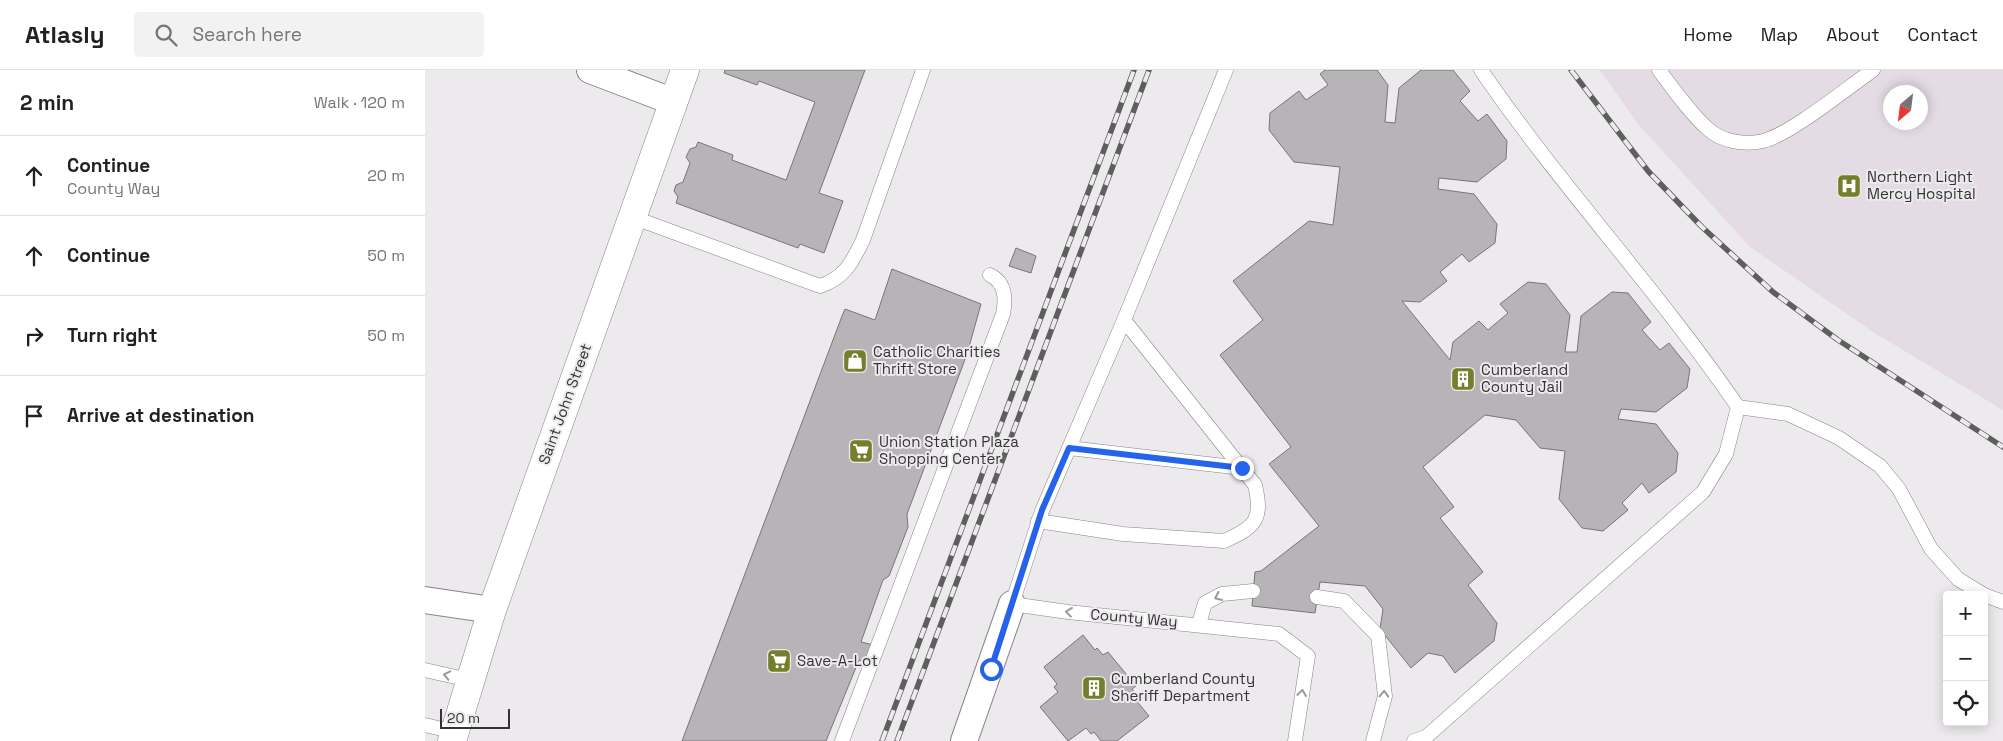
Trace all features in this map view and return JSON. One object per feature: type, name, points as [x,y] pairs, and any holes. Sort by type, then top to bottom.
[{"type":"main road","name":"Saint John Street","points":[[453,737],[492,610],[685,70]]},
{"type":"street","points":[[590,70],[673,102]]},
{"type":"street","points":[[425,600],[492,610]]},
{"type":"street","points":[[965,741],[1012,604]]},
{"type":"lane","points":[[632,217],[820,286],[831,283],[841,277],[850,267],[863,240],[923,70]]},
{"type":"lane","points":[[1012,604],[1038,521],[1124,320],[1226,70]]},
{"type":"lane","points":[[1481,70],[1517,122],[1697,346],[1738,406],[1788,414],[1839,438],[1880,466],[1899,489],[1931,549],[1957,579],[1977,591]]},
{"type":"lane","points":[[1659,70],[1709,130],[1727,140],[1741,143],[1764,140],[1792,126],[1873,70]]},
{"type":"lane","points":[[842,741],[1003,314],[1005,301],[1003,288],[996,278],[990,275]]},
{"type":"lane","points":[[1038,521],[1123,534],[1225,541],[1240,534],[1254,524],[1260,506],[1255,485],[1124,320]]},
{"type":"lane","points":[[1415,741],[1426,737],[1703,492],[1726,454],[1738,406]]},
{"type":"lane","points":[[1069,448],[1242,468]]},
{"type":"lane","points":[[1199,624],[1205,604],[1222,594],[1253,591]]},
{"type":"lane","points":[[1988,596],[2003,602]]},
{"type":"lane","points":[[1317,597],[1344,601],[1378,636],[1385,696],[1373,741]]},
{"type":"lane","name":"County Way","points":[[1012,604],[1067,612],[1199,624],[1279,634],[1308,656],[1295,741]]},
{"type":"lane","points":[[425,670],[469,680]]},
{"type":"lane","points":[[425,725],[453,737]]},
{"type":"shaded area","name":"Northern Light Mercy Hospital","points":[[1600,70],[2003,70],[2003,410],[1873,332],[1750,247],[1638,124]]},
{"type":"building","points":[[725,70],[865,70],[819,193],[843,201],[824,253],[800,244],[798,248],[676,203],[678,197],[674,191],[676,185],[683,182],[690,163],[686,157],[690,149],[696,147],[698,142],[733,155],[732,160],[786,180],[815,102],[759,81],[757,85],[724,73]]},
{"type":"building","name":"Cumberland County Jail","points":[[1325,70],[1377,70],[1388,85],[1385,122],[1395,123],[1399,88],[1421,70],[1453,70],[1470,91],[1460,101],[1478,121],[1487,114],[1507,141],[1506,159],[1477,182],[1439,178],[1438,189],[1474,194],[1497,224],[1495,243],[1469,262],[1462,254],[1440,272],[1447,281],[1420,302],[1402,301],[1450,360],[1453,342],[1479,321],[1488,330],[1508,313],[1500,304],[1528,282],[1546,284],[1570,315],[1565,352],[1577,352],[1581,316],[1612,292],[1628,293],[1651,322],[1642,330],[1660,350],[1669,343],[1690,369],[1687,388],[1656,412],[1621,409],[1618,419],[1656,424],[1678,453],[1676,472],[1649,493],[1642,483],[1622,503],[1628,510],[1603,531],[1582,528],[1559,499],[1565,451],[1540,448],[1516,420],[1485,415],[1423,467],[1454,507],[1440,518],[1483,572],[1468,585],[1497,623],[1494,641],[1455,673],[1443,656],[1428,653],[1411,668],[1380,629],[1383,609],[1365,586],[1320,582],[1315,613],[1252,606],[1255,572],[1261,571],[1319,526],[1269,464],[1291,447],[1220,355],[1263,320],[1233,281],[1309,221],[1333,225],[1340,167],[1294,162],[1269,130],[1270,113],[1299,91],[1306,100],[1328,85],[1320,74]]},
{"type":"building","points":[[1016,248],[1036,256],[1031,273],[1009,266]]},
{"type":"building","name":"Union Station Plaza Shopping Center","points":[[892,269],[981,304],[967,354],[907,514],[908,527],[889,576],[883,580],[861,642],[874,645],[868,664],[859,660],[826,741],[682,741],[845,309],[875,320]]},
{"type":"building","name":"Cumberland County Sheriff Department","points":[[1083,635],[1095,650],[1097,648],[1103,655],[1108,652],[1136,686],[1132,689],[1138,697],[1135,699],[1149,716],[1117,741],[1101,741],[1094,732],[1091,734],[1086,728],[1068,741],[1040,707],[1058,692],[1054,687],[1057,684],[1044,667]]},
{"type":"railway","points":[[882,741],[1134,70]]},
{"type":"railway","points":[[897,741],[1149,70]]},
{"type":"railway","points":[[1571,70],[1648,171],[1702,227],[1773,292],[1838,340],[2003,447]]},
{"type":"place","name":"Northern Light Mercy Hospital","points":[[1849,186]]},
{"type":"place","name":"Catholic Charities Thrift Store","points":[[855,361]]},
{"type":"place","name":"Cumberland County Jail","points":[[1463,379]]},
{"type":"place","name":"Union Station Plaza Shopping Center","points":[[861,451]]},
{"type":"place","name":"Save-A-Lot","points":[[779,661]]},
{"type":"place","name":"Cumberland County Sheriff Department","points":[[1094,688]]},
{"type":"route","points":[[991,669],[1042,510],[1069,448],[1242,468]]}]
